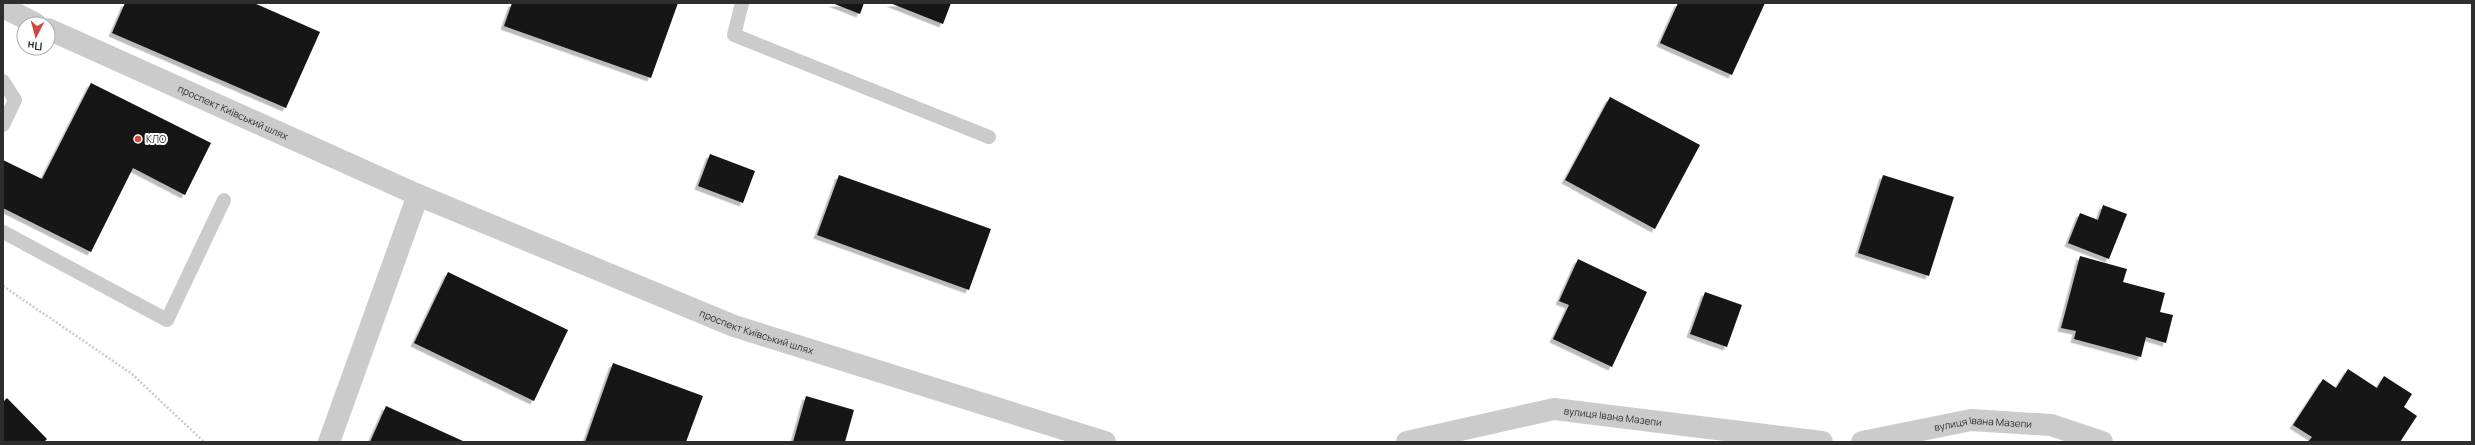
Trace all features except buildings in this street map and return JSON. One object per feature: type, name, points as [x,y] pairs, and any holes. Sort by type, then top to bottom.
[{"type":"street","points":[[3,7],[20,16]]},
{"type":"street","name":"проспект Київський шлях","points":[[56,33],[418,195],[734,326],[1105,442]]},
{"type":"street","points":[[330,442],[418,195]]},
{"type":"street","name":"вулиця Івана Мазепи","points":[[1407,442],[1554,409],[1822,442]]},
{"type":"street","name":"вулиця Івана Мазепи","points":[[1862,442],[1971,420],[2056,433],[2102,442]]},
{"type":"lane","points":[[742,3],[734,35],[989,138]]},
{"type":"lane","points":[[3,81],[15,100],[3,125]]},
{"type":"lane","points":[[3,232],[167,320],[224,200]]},
{"type":"path","points":[[3,286],[132,374],[204,442]]},
{"type":"place","name":"КЛО","points":[[138,139]]}]
